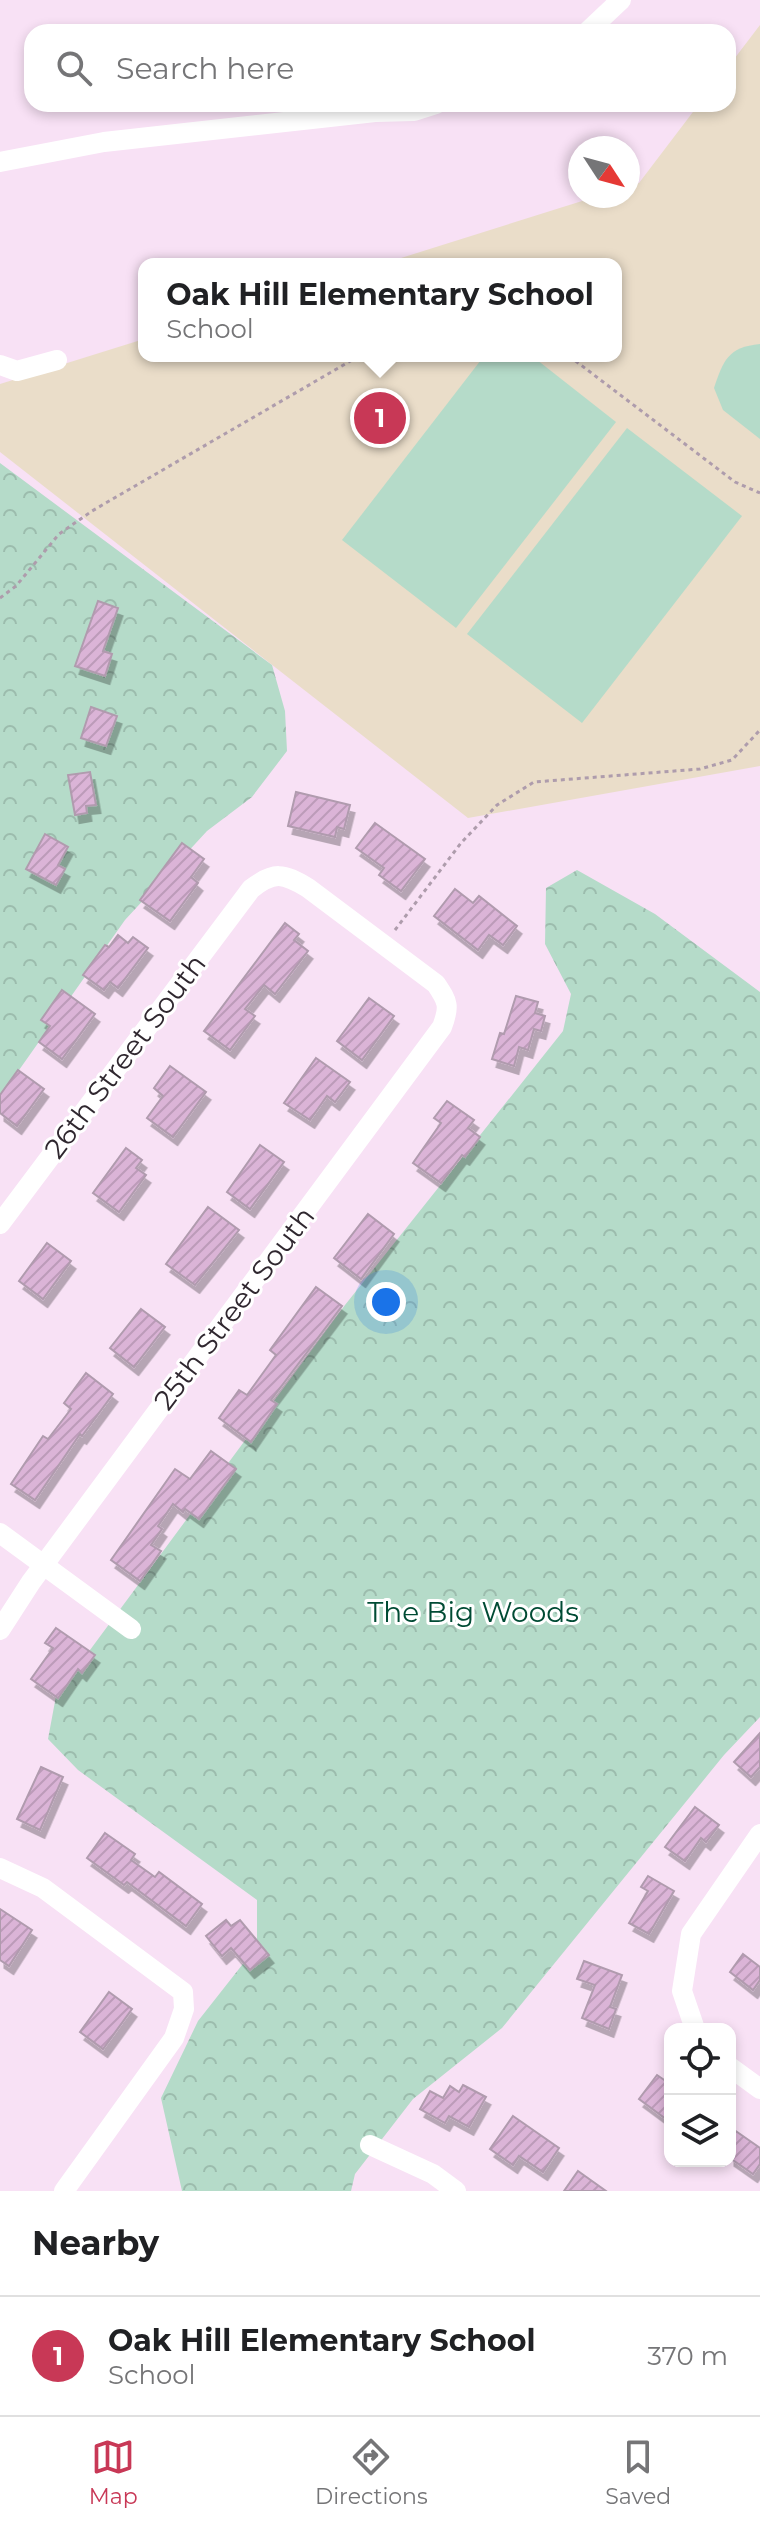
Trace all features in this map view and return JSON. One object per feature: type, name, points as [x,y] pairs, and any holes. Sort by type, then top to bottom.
[{"type":"street","points":[[596,24],[621,0]]},
{"type":"street","points":[[0,162],[104,142],[375,112]]},
{"type":"street","points":[[0,365],[17,371],[57,360]]},
{"type":"street","name":"25th Street South","points":[[0,1630],[442,1027],[447,1014],[447,1001],[436,984],[291,878],[274,875],[251,889]]},
{"type":"street","name":"26th Street South","points":[[0,1224],[251,889]]},
{"type":"street","points":[[0,1533],[131,1629]]},
{"type":"street","points":[[693,2023],[682,1991],[691,1934],[760,1834]]},
{"type":"street","points":[[0,1868],[43,1888],[183,1992],[184,2009],[174,2038],[64,2191]]},
{"type":"street","points":[[736,2071],[760,2089]]},
{"type":"street","points":[[370,2145],[433,2174],[456,2191]]},
{"type":"path","points":[[0,598],[16,586],[59,534],[109,499],[349,362]]},
{"type":"path","points":[[577,362],[735,482],[760,493]]},
{"type":"path","points":[[393,933],[461,843],[497,805],[534,782],[700,769],[732,760],[760,730]]},
{"type":"shaded area","points":[[760,25],[760,766],[468,818],[0,452],[0,384],[138,341],[138,362],[622,362],[622,258],[401,258],[568,205],[568,208],[640,208],[640,182],[693,112],[736,112],[736,56]]},
{"type":"green space","points":[[760,344],[760,439],[723,410],[714,388],[728,357],[741,348]]},
{"type":"green space","points":[[479,362],[540,362],[616,422],[456,628],[342,540]]},
{"type":"green space","points":[[627,428],[742,516],[582,723],[467,634]]},
{"type":"green space","points":[[0,463],[272,665],[285,711],[287,751],[252,797],[207,831],[125,920],[0,1097]]},
{"type":"green space","name":"The Big Woods","points":[[577,870],[655,914],[760,992],[760,1717],[724,1755],[502,2028],[413,2099],[355,2174],[351,2191],[182,2191],[161,2098],[198,2021],[257,1946],[257,1900],[78,1770],[48,1739],[56,1696],[345,1305],[563,1031],[571,994],[545,944],[546,888]]},
{"type":"building","points":[[98,601],[118,608],[103,651],[112,654],[105,676],[75,666]]},
{"type":"building","points":[[91,707],[117,716],[106,746],[81,738]]},
{"type":"building","points":[[90,772],[96,805],[86,806],[87,813],[75,815],[68,775]]},
{"type":"building","points":[[296,792],[350,805],[344,829],[337,827],[335,837],[288,826]]},
{"type":"building","points":[[375,823],[425,859],[401,891],[379,875],[384,868],[356,848]]},
{"type":"building","points":[[45,834],[68,847],[58,865],[65,869],[56,885],[26,869]]},
{"type":"building","points":[[182,843],[204,859],[191,877],[198,883],[170,921],[140,900]]},
{"type":"building","points":[[455,889],[473,903],[479,896],[517,926],[503,945],[489,935],[478,950],[434,916]]},
{"type":"building","points":[[285,923],[299,934],[294,940],[308,951],[275,994],[264,985],[245,1009],[255,1016],[230,1050],[204,1031]]},
{"type":"building","points":[[118,935],[128,943],[133,937],[148,948],[118,988],[110,982],[104,990],[83,975],[105,945],[109,947]]},
{"type":"building","points":[[62,990],[95,1014],[62,1059],[39,1042],[50,1026],[41,1020]]},
{"type":"building","points":[[516,996],[538,1002],[535,1013],[545,1016],[541,1031],[534,1029],[528,1050],[519,1047],[514,1066],[492,1059]]},
{"type":"building","points":[[369,998],[394,1016],[362,1060],[337,1041]]},
{"type":"building","points":[[316,1058],[350,1082],[335,1102],[327,1096],[310,1120],[284,1103]]},
{"type":"building","points":[[170,1066],[206,1092],[173,1137],[147,1118],[163,1096],[154,1088]]},
{"type":"building","points":[[18,1070],[44,1089],[17,1126],[0,1113],[0,1095]]},
{"type":"building","points":[[447,1101],[474,1120],[468,1128],[480,1137],[441,1183],[413,1163],[441,1123],[434,1118]]},
{"type":"building","points":[[260,1145],[284,1162],[250,1209],[227,1192]]},
{"type":"building","points":[[126,1148],[142,1160],[136,1168],[146,1175],[119,1212],[93,1193]]},
{"type":"building","points":[[208,1207],[239,1230],[195,1285],[166,1264]]},
{"type":"building","points":[[368,1214],[394,1234],[361,1279],[334,1258]]},
{"type":"building","points":[[47,1243],[71,1261],[43,1299],[19,1281]]},
{"type":"building","points":[[316,1287],[342,1306],[271,1400],[277,1404],[251,1442],[219,1418],[239,1390],[247,1395],[276,1355],[270,1350]]},
{"type":"building","points":[[141,1309],[165,1327],[134,1367],[110,1348]]},
{"type":"building","points":[[86,1373],[113,1394],[82,1436],[80,1434],[35,1500],[11,1484],[43,1436],[48,1439],[71,1409],[64,1403]]},
{"type":"building","points":[[211,1451],[236,1469],[199,1519],[173,1504],[158,1526],[162,1529],[151,1545],[161,1551],[140,1581],[111,1560],[175,1469],[190,1479]]},
{"type":"building","points":[[56,1628],[95,1655],[82,1673],[78,1669],[58,1698],[31,1679],[53,1648],[45,1643]]},
{"type":"building","points":[[760,1733],[760,1767],[751,1777],[734,1762]]},
{"type":"building","points":[[41,1767],[63,1777],[40,1830],[17,1819]]},
{"type":"building","points":[[695,1807],[719,1825],[706,1842],[701,1838],[685,1861],[665,1847]]},
{"type":"building","points":[[105,1833],[135,1854],[131,1860],[155,1877],[159,1872],[202,1904],[186,1926],[127,1882],[124,1885],[87,1858]]},
{"type":"building","points":[[648,1876],[674,1891],[649,1934],[629,1923],[648,1891],[641,1887]]},
{"type":"building","points":[[0,1909],[32,1930],[9,1966],[0,1960]]},
{"type":"building","points":[[226,1920],[231,1926],[240,1920],[269,1955],[250,1970],[231,1948],[222,1956],[206,1936]]},
{"type":"building","points":[[743,1954],[760,1967],[760,1980],[753,1990],[730,1972]]},
{"type":"building","points":[[584,1961],[622,1975],[610,2007],[616,2009],[609,2029],[582,2018],[595,1985],[577,1979]]},
{"type":"building","points":[[109,1992],[132,2009],[103,2049],[80,2032]]},
{"type":"building","points":[[657,2075],[664,2080],[664,2118],[639,2099]]},
{"type":"building","points":[[463,2085],[486,2097],[469,2127],[449,2116],[445,2123],[420,2109],[430,2091],[443,2098],[450,2086],[459,2092]]},
{"type":"building","points":[[513,2116],[559,2148],[543,2172],[519,2156],[513,2165],[490,2149]]},
{"type":"building","points":[[736,2131],[760,2148],[760,2164],[753,2174],[736,2162]]},
{"type":"building","points":[[578,2171],[606,2191],[564,2191]]},
{"type":"place","name":"Oak Hill Elementary School","points":[[380,418]]}]
